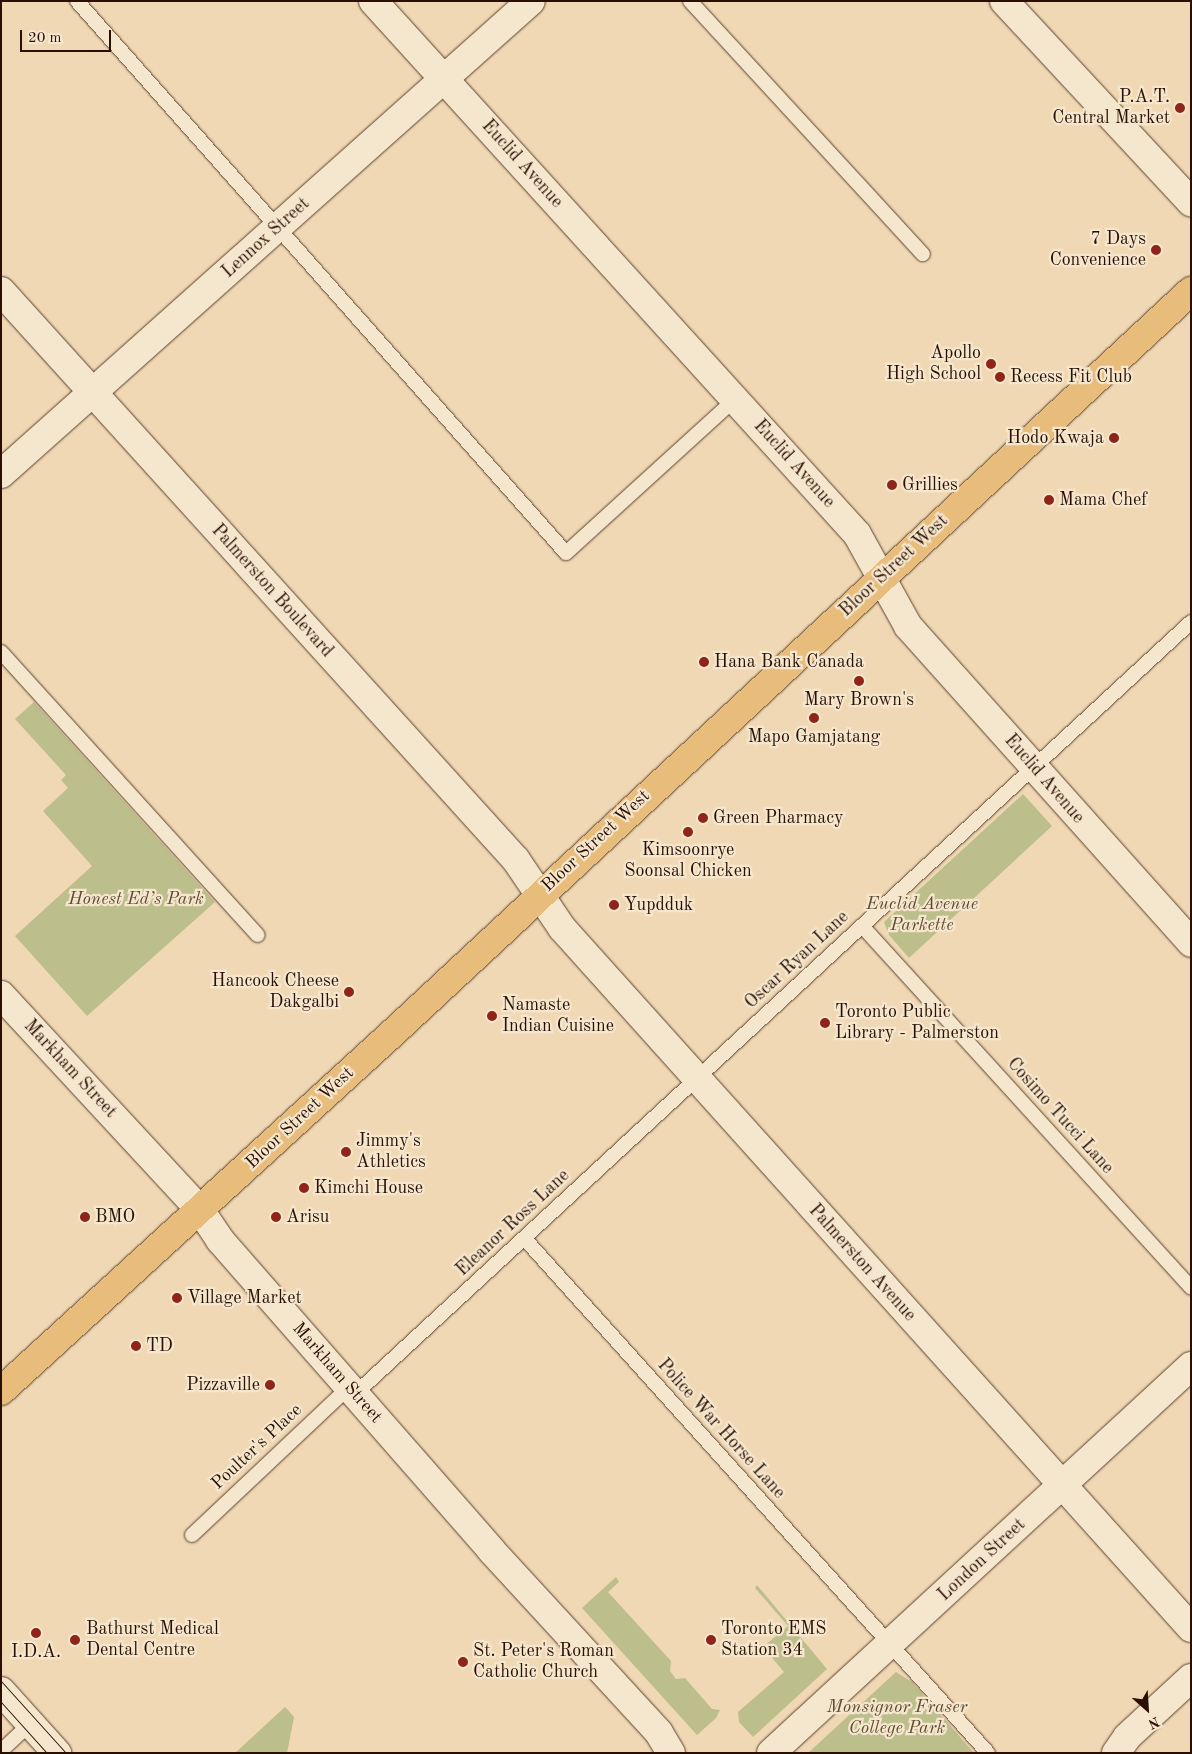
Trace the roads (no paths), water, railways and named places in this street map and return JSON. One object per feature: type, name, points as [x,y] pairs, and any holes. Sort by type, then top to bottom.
[{"type":"main road","name":"Bloor Street West","points":[[1,1391],[200,1210],[1191,291]]},
{"type":"street","name":"Euclid Avenue","points":[[373,1],[858,534],[880,579],[908,626],[1191,943]]},
{"type":"street","name":"Lennox Street","points":[[1,474],[530,1]]},
{"type":"street","points":[[1004,1],[1191,202]]},
{"type":"street","name":"Palmerston Boulevard","points":[[1,291],[516,860],[540,893]]},
{"type":"street","name":"Palmerston Avenue","points":[[540,893],[562,928],[696,1080],[1191,1628]]},
{"type":"street","name":"Markham Street","points":[[1,995],[200,1210],[220,1240],[491,1550],[659,1733],[671,1753]]},
{"type":"street","name":"London Street","points":[[771,1753],[1191,1366]]},
{"type":"street","points":[[1116,1753],[1127,1736],[1191,1678]]},
{"type":"street","points":[[1,1691],[57,1753]]},
{"type":"lane","points":[[77,1],[276,229],[566,553],[735,399]]},
{"type":"lane","points":[[690,1],[922,254]]},
{"type":"lane","name":"Oscar Ryan Lane","points":[[696,1080],[1191,622]]},
{"type":"lane","points":[[1,652],[258,935]]},
{"type":"lane","name":"Cosimo Tucci Lane","points":[[862,926],[1191,1288]]},
{"type":"lane","name":"Eleanor Ross Lane","points":[[352,1391],[524,1238],[696,1080]]},
{"type":"lane","name":"Police War Horse Lane","points":[[524,1238],[988,1753]]},
{"type":"lane","name":"Poulter's Place","points":[[192,1535],[352,1391]]},
{"type":"lane","points":[[1,1751],[30,1724]]},
{"type":"tram line","points":[[1,1681],[66,1753]]},
{"type":"tram line","points":[[1,1702],[47,1753]]},
{"type":"place","name":"P.A.T. Central Market","points":[[1180,108]]},
{"type":"place","name":"7 Days Convenience","points":[[1156,250]]},
{"type":"place","name":"Apollo High School","points":[[991,364]]},
{"type":"place","name":"Recess Fit Club","points":[[1000,377]]},
{"type":"place","name":"Hodo Kwaja","points":[[1114,438]]},
{"type":"place","name":"Grillies","points":[[892,485]]},
{"type":"place","name":"Mama Chef","points":[[1049,500]]},
{"type":"place","name":"Hana Bank Canada","points":[[704,662]]},
{"type":"place","name":"Mary Brown's","points":[[859,681]]},
{"type":"place","name":"Mapo Gamjatang","points":[[814,718]]},
{"type":"place","name":"Green Pharmacy","points":[[703,818]]},
{"type":"place","name":"Kimsoonrye Soonsal Chicken","points":[[688,832]]},
{"type":"place","name":"Yupdduk","points":[[614,905]]},
{"type":"place","name":"Hancook Cheese Dakgalbi","points":[[349,992]]},
{"type":"place","name":"Namaste Indian Cuisine","points":[[492,1016]]},
{"type":"place","name":"Toronto Public Library - Palmerston","points":[[825,1023]]},
{"type":"place","name":"Jimmy's Athletics","points":[[346,1152]]},
{"type":"place","name":"Kimchi House","points":[[304,1188]]},
{"type":"place","name":"BMO","points":[[85,1217]]},
{"type":"place","name":"Arisu","points":[[276,1217]]},
{"type":"place","name":"Village Market","points":[[177,1298]]},
{"type":"place","name":"TD","points":[[136,1346]]},
{"type":"place","name":"Pizzaville","points":[[270,1385]]},
{"type":"place","name":"I.D.A.","points":[[36,1633]]},
{"type":"place","name":"Bathurst Medical Dental Centre","points":[[75,1640]]},
{"type":"place","name":"Toronto EMS Station 34","points":[[711,1640]]},
{"type":"place","name":"St. Peter's Roman Catholic Church","points":[[463,1662]]},
{"type":"park label","name":"Honest Ed’s Park","points":[[136,899]]},
{"type":"park label","name":"Euclid Avenue Parkette","points":[[922,915]]},
{"type":"park label","name":"Monsignor Fraser College Park","points":[[897,1718]]}]
